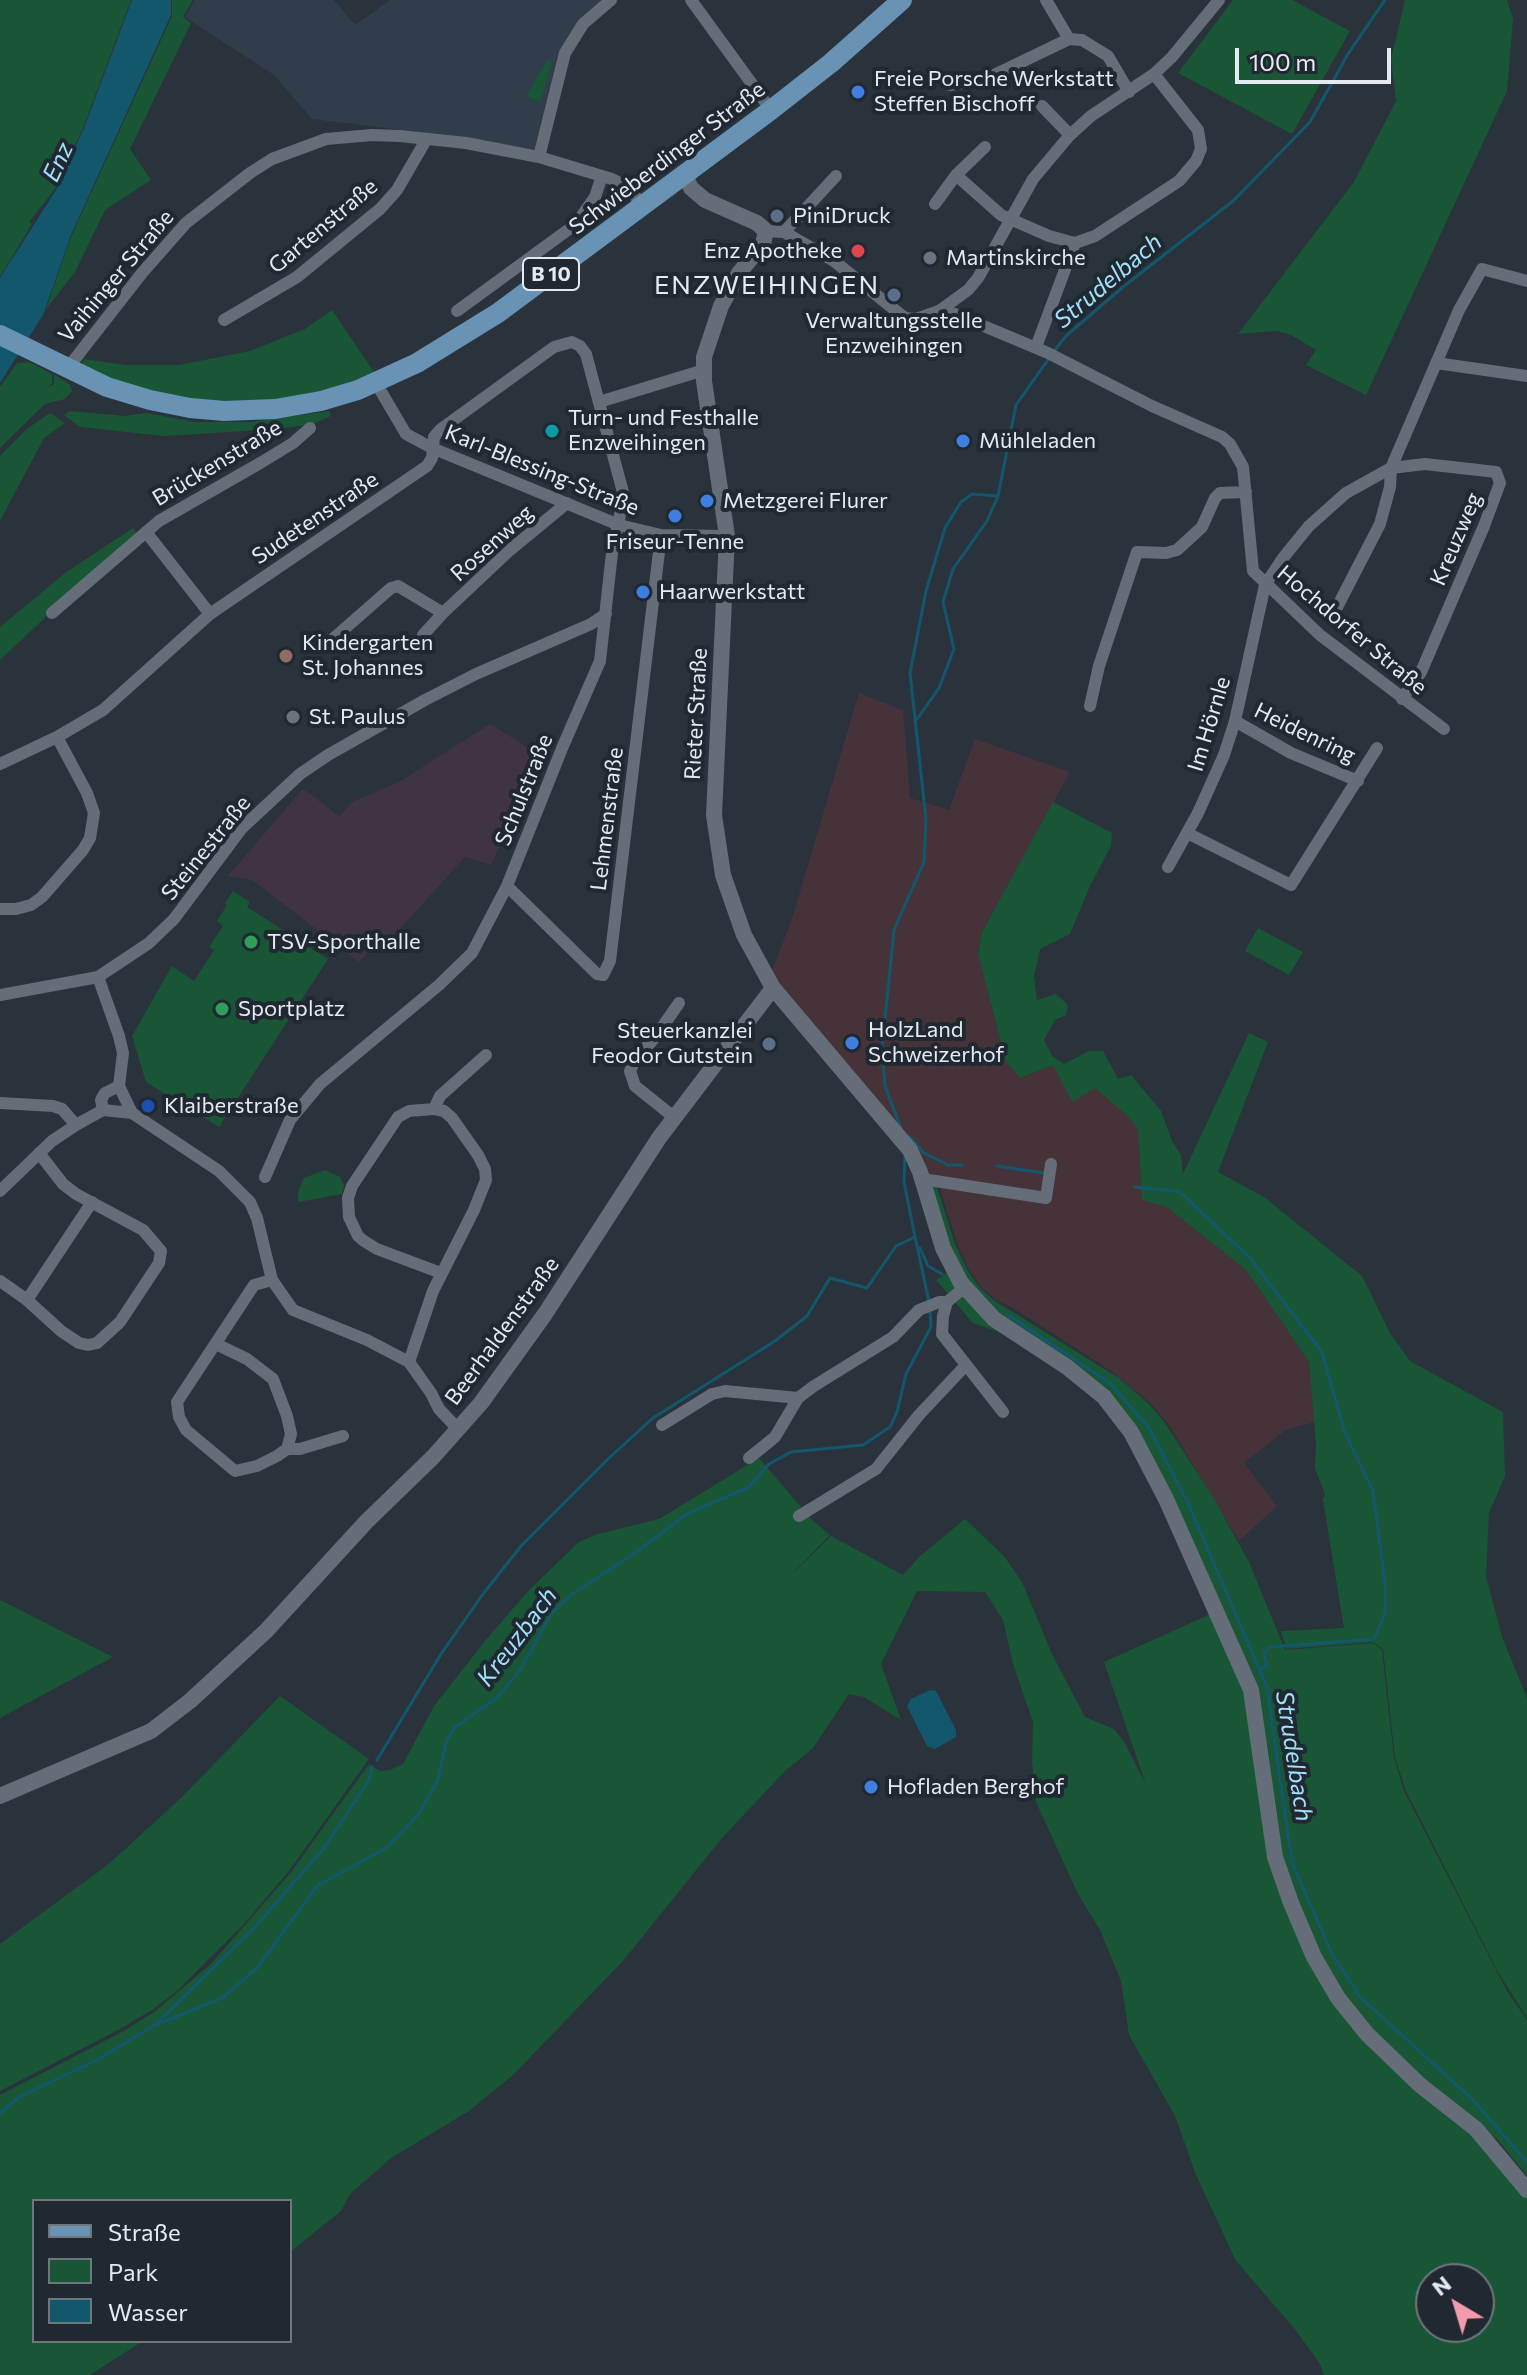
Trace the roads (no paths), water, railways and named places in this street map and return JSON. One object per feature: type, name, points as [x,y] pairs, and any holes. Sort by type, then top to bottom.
[{"type":"main road","name":"Schwieberdinger Straße","points":[[0,335],[107,387],[150,400],[224,411],[303,405],[376,383],[417,363],[475,328],[771,110],[831,63],[902,0]]},
{"type":"street","points":[[539,157],[565,53],[583,24],[611,0]]},
{"type":"street","points":[[691,0],[771,110]]},
{"type":"street","points":[[1046,0],[1069,39]]},
{"type":"street","points":[[685,175],[691,188],[705,200],[757,223],[766,231],[784,232],[849,272],[905,318],[916,319],[939,311],[968,290],[991,256],[1033,179],[1070,135],[1091,116],[1154,74],[1219,0]]},
{"type":"street","points":[[950,85],[986,79],[1069,39],[1082,40],[1108,56],[1129,92]]},
{"type":"street","points":[[956,175],[1001,215],[1049,236],[1075,243],[1095,236],[1179,181],[1196,161],[1201,149],[1198,130],[1154,74]]},
{"type":"street","points":[[1042,106],[1070,135]]},
{"type":"street","name":"Vaihinger Straße","points":[[67,369],[186,223],[272,159],[326,139],[372,135],[466,143],[539,157],[626,186],[643,205]]},
{"type":"street","name":"Gartenstraße","points":[[224,320],[297,277],[380,209],[397,190],[426,140]]},
{"type":"street","points":[[935,204],[956,175],[985,147]]},
{"type":"street","points":[[457,311],[576,224],[595,197],[602,176]]},
{"type":"street","points":[[784,232],[836,176]]},
{"type":"street","name":"Rieter Straße","points":[[766,231],[763,244],[739,273],[721,306],[707,342],[704,370],[727,536],[714,787],[715,834],[735,912],[773,988],[913,1155],[943,1248],[965,1287],[994,1319],[1057,1360],[1104,1397],[1131,1432],[1166,1499],[1251,1690],[1275,1857],[1314,1957],[1338,1998],[1367,2034],[1420,2085],[1476,2129],[1527,2190]]},
{"type":"street","points":[[1042,350],[1075,243]]},
{"type":"street","points":[[1334,613],[1380,524],[1390,487],[1391,468],[1459,310],[1482,269],[1527,281]]},
{"type":"street","name":"Hochdorfer Straße","points":[[939,311],[955,314],[1042,350],[1152,406],[1222,437],[1238,454],[1243,467],[1253,571],[1320,635],[1444,729]]},
{"type":"street","name":"Schulstraße","points":[[265,1177],[290,1120],[320,1084],[459,968],[472,953],[507,886],[536,809],[600,661],[613,545],[624,496],[586,354],[572,342]]},
{"type":"street","name":"Sudetenstraße","points":[[0,764],[57,737],[103,710],[210,614],[427,466],[432,458],[434,437],[441,429],[554,347],[572,342]]},
{"type":"street","points":[[1436,363],[1527,376]]},
{"type":"street","points":[[599,402],[704,370]]},
{"type":"street","name":"Karl-Blessing-Straße","points":[[376,383],[406,434],[432,448],[619,525],[661,535],[727,536]]},
{"type":"street","name":"Brückenstraße","points":[[52,613],[159,521],[293,443],[310,428]]},
{"type":"street","name":"Kreuzweg","points":[[1265,585],[1309,526],[1346,493],[1391,468],[1425,464],[1496,472],[1500,483],[1484,526],[1426,660],[1402,699]]},
{"type":"street","points":[[1090,706],[1099,666],[1137,552],[1166,553],[1177,550],[1202,527],[1220,493],[1246,492]]},
{"type":"street","name":"Rosenweg","points":[[423,635],[510,550],[567,503]]},
{"type":"street","points":[[146,532],[210,614]]},
{"type":"street","name":"Lehmenstraße","points":[[507,886],[597,974],[603,975],[610,961],[661,535]]},
{"type":"street","name":"Im Hörnle","points":[[1168,867],[1224,755],[1235,721],[1265,585]]},
{"type":"street","name":"Rosenweg","points":[[334,638],[391,588],[398,586],[443,613]]},
{"type":"street","name":"Steinestraße","points":[[0,995],[98,977],[149,943],[174,919],[242,828],[287,785],[319,761],[425,700],[476,674],[591,624],[606,614]]},
{"type":"street","name":"Heidenring","points":[[1235,721],[1291,753],[1358,781]]},
{"type":"street","points":[[0,909],[31,905],[42,897],[90,838],[94,813],[87,793],[57,737]]},
{"type":"street","name":"Heidenring","points":[[1187,833],[1291,885],[1377,748]]},
{"type":"street","points":[[98,977],[123,1053],[119,1086],[132,1113]]},
{"type":"street","name":"Beerhaldenstraße","points":[[0,1796],[151,1731],[228,1668],[282,1614],[366,1522],[458,1429],[545,1314],[621,1194],[675,1118],[773,988]]},
{"type":"street","points":[[675,1118],[635,1086],[630,1071],[679,1003]]},
{"type":"street","points":[[434,1109],[440,1096],[486,1055]]},
{"type":"street","points":[[103,1110],[101,1100],[105,1093],[119,1086]]},
{"type":"street","points":[[0,1103],[53,1106],[62,1109],[76,1125]]},
{"type":"street","points":[[409,1362],[441,1273],[486,1180],[485,1169],[478,1155],[452,1118],[444,1111],[434,1109],[409,1111],[398,1117],[352,1186],[348,1198],[349,1217],[353,1228],[364,1241],[377,1249],[441,1273]]},
{"type":"street","points":[[0,1191],[52,1141],[76,1125],[103,1110],[132,1113],[219,1171],[250,1202],[272,1280],[293,1310],[367,1340],[409,1362],[439,1409],[458,1429]]},
{"type":"street","points":[[0,1281],[27,1300],[61,1331],[88,1345],[97,1343],[120,1322],[159,1263],[161,1251],[154,1240],[131,1222],[63,1184],[39,1153]]},
{"type":"street","points":[[922,1179],[1046,1198],[1050,1172]]},
{"type":"street","points":[[27,1300],[92,1202]]},
{"type":"street","points":[[272,1280],[254,1285],[177,1402],[179,1417],[186,1430],[235,1471],[257,1466],[287,1449],[300,1449],[343,1436]]},
{"type":"street","points":[[749,1458],[780,1431],[798,1398],[893,1337],[919,1310],[943,1302],[965,1287]]},
{"type":"street","points":[[943,1302],[942,1334],[1003,1412]]},
{"type":"street","points":[[216,1344],[247,1359],[273,1379],[291,1434],[287,1449]]},
{"type":"street","points":[[799,1516],[876,1469],[919,1415],[966,1365]]},
{"type":"street","points":[[662,1425],[712,1394],[725,1391],[798,1398]]},
{"type":"water","points":[[132,0],[171,0],[171,15],[71,235],[43,315],[0,383],[0,278],[56,190],[84,128]]},
{"type":"water","points":[[930,1690],[936,1691],[956,1730],[956,1737],[935,1749],[927,1746],[907,1706],[911,1699]]},
{"type":"waterway","name":"Strudelbach","points":[[1054,351],[1066,336],[1123,287],[1233,201],[1310,122],[1348,54],[1385,0]]},
{"type":"waterway","name":"Strudelbach","points":[[915,722],[939,688],[954,649],[943,602],[953,569],[987,521],[998,496],[1016,405],[1050,357]]},
{"type":"waterway","name":"Strudelbach","points":[[902,1131],[885,1086],[882,1048],[894,930],[924,862],[926,819],[910,673],[926,591],[945,528],[961,502],[972,494],[998,496]]},
{"type":"waterway","points":[[909,1136],[924,1153],[948,1165],[962,1165]]},
{"type":"waterway","name":"Strudelbach","points":[[905,1154],[904,1182],[915,1237]]},
{"type":"waterway","points":[[997,1166],[1044,1173]]},
{"type":"waterway","points":[[1135,1187],[1180,1192],[1250,1258],[1322,1352],[1345,1433],[1373,1491],[1385,1583],[1385,1614],[1374,1639],[1269,1647],[1264,1654],[1267,1665],[1260,1670]]},
{"type":"waterway","points":[[377,1760],[441,1654],[521,1546],[653,1418],[775,1341],[807,1316],[830,1278],[867,1288],[896,1246],[915,1237],[929,1302]]},
{"type":"waterway","name":"Strudelbach","points":[[920,1248],[928,1266],[942,1274]]},
{"type":"waterway","name":"Kreuzbach","points":[[0,2113],[19,2097],[97,2060],[153,2026],[222,1998],[257,1968],[317,1886],[386,1848],[418,1815],[438,1780],[446,1742],[455,1727],[497,1698],[521,1669],[551,1614],[571,1595],[687,1514],[749,1487],[769,1464],[791,1452],[863,1445],[890,1427],[906,1374],[931,1327],[930,1310]]},
{"type":"waterway","name":"Strudelbach","points":[[1008,1315],[1111,1384],[1149,1428],[1187,1501],[1267,1687],[1292,1862],[1331,1952],[1360,1997],[1472,2099],[1527,2162]]},
{"type":"waterway","points":[[156,2024],[255,1927],[324,1848],[369,1780],[372,1767]]},
{"type":"place","name":"Freie Porsche Werkstatt Steffen Bischoff","points":[[858,92]]},
{"type":"place","name":"PiniDruck","points":[[777,216]]},
{"type":"place","name":"Enz Apotheke","points":[[858,251]]},
{"type":"place","name":"Martinskirche","points":[[930,258]]},
{"type":"place","name":"Verwaltungsstelle Enzweihingen","points":[[894,295]]},
{"type":"place","name":"Turn- und Festhalle Enzweihingen","points":[[552,431]]},
{"type":"place","name":"Mühleladen","points":[[963,441]]},
{"type":"place","name":"Metzgerei Flurer","points":[[707,501]]},
{"type":"place","name":"Friseur-Tenne","points":[[675,516]]},
{"type":"place","name":"Haarwerkstatt","points":[[643,592]]},
{"type":"place","name":"Kindergarten St. Johannes","points":[[286,656]]},
{"type":"place","name":"St. Paulus","points":[[293,717]]},
{"type":"place","name":"TSV-Sporthalle","points":[[251,942]]},
{"type":"place","name":"Sportplatz","points":[[222,1009]]},
{"type":"place","name":"HolzLand Schweizerhof","points":[[852,1043]]},
{"type":"place","name":"Steuerkanzlei Feodor Gutstein","points":[[769,1044]]},
{"type":"place","name":"Klaiberstraße","points":[[148,1106]]},
{"type":"place","name":"Hofladen Berghof","points":[[871,1787]]},
{"type":"district","name":"ENZWEIHINGEN","points":[[767,285]]},
{"type":"water label","name":"Enz","points":[[58,162]]}]
